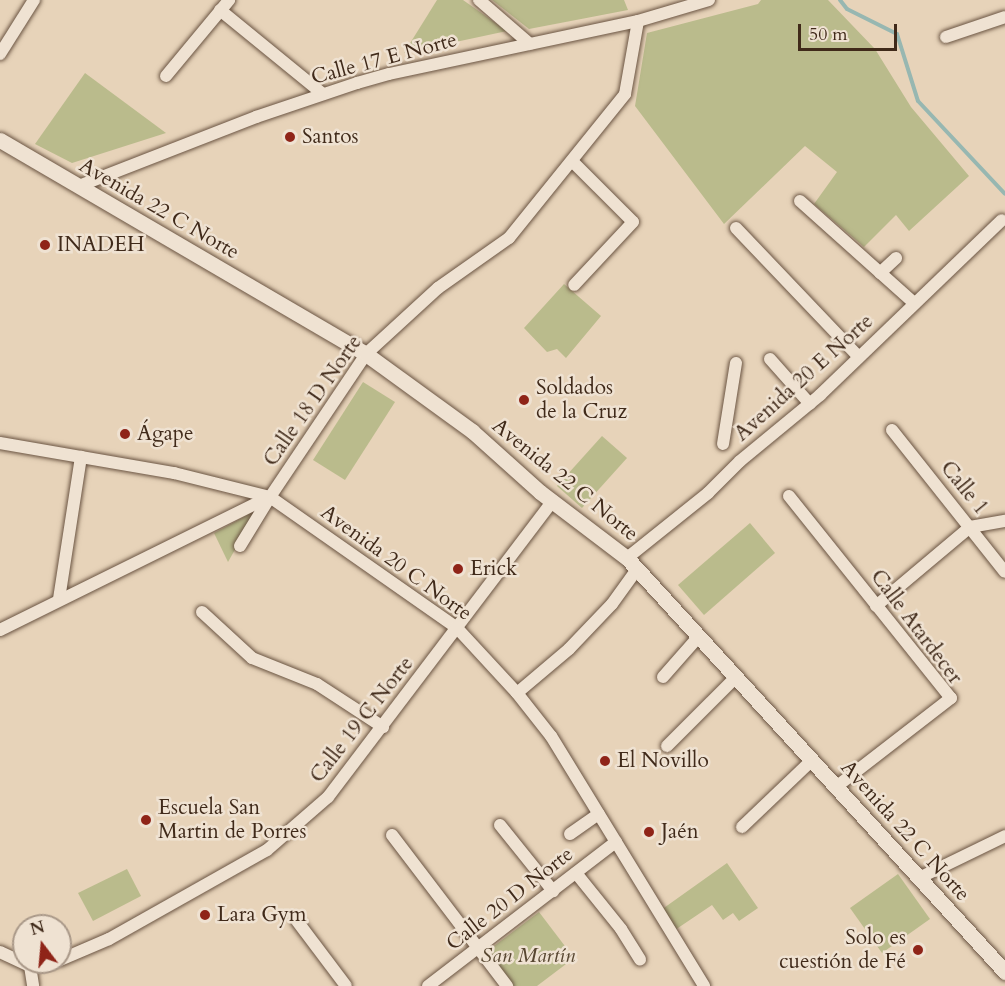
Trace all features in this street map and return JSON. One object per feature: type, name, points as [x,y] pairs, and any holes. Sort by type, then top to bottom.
[{"type":"street","points":[[0,54],[34,0]]},
{"type":"street","points":[[479,0],[530,44]]},
{"type":"street","name":"Calle 17 E Norte","points":[[78,186],[256,117],[389,74],[638,21],[709,0]]},
{"type":"street","points":[[166,76],[225,5],[323,94]]},
{"type":"street","points":[[946,37],[1005,17]]},
{"type":"street","name":"Calle 18 D Norte","points":[[0,630],[59,598],[270,496],[366,354],[438,288],[509,238],[625,94],[638,21]]},
{"type":"street","name":"Avenida 22 C Norte","points":[[0,140],[366,354],[472,431],[553,501],[632,563],[1005,972]]},
{"type":"street","points":[[572,161],[633,222],[573,285]]},
{"type":"street","points":[[800,201],[914,303]]},
{"type":"street","name":"Avenida 20 E Norte","points":[[517,693],[576,641],[612,604],[632,563],[708,494],[740,461],[810,404],[1002,220]]},
{"type":"street","points":[[736,228],[859,357]]},
{"type":"street","points":[[880,273],[896,258]]},
{"type":"street","points":[[770,359],[810,404]]},
{"type":"street","points":[[723,444],[736,363]]},
{"type":"street","name":"Calle 1","points":[[892,430],[1005,572]]},
{"type":"street","name":"Avenida 20 C Norte","points":[[0,443],[174,473],[270,496],[457,628],[517,693],[551,736],[704,986]]},
{"type":"street","points":[[59,598],[81,457]]},
{"type":"street","points":[[240,546],[270,496]]},
{"type":"street","name":"Calle Atardecer","points":[[789,496],[951,698],[836,786]]},
{"type":"street","name":"Calle 19 C Norte","points":[[72,955],[108,939],[267,850],[328,797],[553,501]]},
{"type":"street","points":[[876,606],[970,527],[1005,521]]},
{"type":"street","points":[[202,612],[252,658],[317,684],[383,727]]},
{"type":"street","points":[[663,677],[699,636]]},
{"type":"street","points":[[667,746],[736,677]]},
{"type":"street","points":[[742,827],[812,760]]},
{"type":"street","points":[[570,834],[599,814]]},
{"type":"street","points":[[500,825],[553,891]]},
{"type":"street","points":[[392,835],[507,986]]},
{"type":"street","points":[[919,878],[1005,836]]},
{"type":"street","name":"Calle 20 D Norte","points":[[428,986],[478,950],[616,842]]},
{"type":"street","points":[[576,873],[621,929],[640,959]]},
{"type":"street","points":[[297,921],[346,986]]},
{"type":"green space","points":[[437,0],[463,0],[507,31],[404,53]]},
{"type":"green space","points":[[492,0],[624,0],[628,10],[529,29]]},
{"type":"green space","points":[[761,0],[828,0],[875,49],[911,107],[969,176],[909,231],[896,215],[864,247],[814,204],[837,172],[805,146],[724,224],[635,106],[647,33],[758,4]]},
{"type":"green space","points":[[85,73],[166,133],[72,163],[35,144]]},
{"type":"green space","points":[[564,284],[601,316],[566,358],[557,349],[547,352],[524,328]]},
{"type":"green space","points":[[363,382],[395,402],[345,480],[313,460]]},
{"type":"green space","points":[[602,436],[627,458],[582,508],[557,486]]},
{"type":"green space","points":[[253,512],[255,514],[228,562],[214,533]]},
{"type":"green space","points":[[750,523],[775,553],[704,615],[678,585]]},
{"type":"green space","points":[[727,863],[758,908],[739,921],[733,913],[723,920],[712,905],[675,930],[661,910]]},
{"type":"green space","points":[[127,869],[141,896],[93,921],[78,893]]},
{"type":"green space","points":[[898,874],[930,919],[882,953],[850,908]]},
{"type":"green space","name":"San Martín","points":[[539,912],[574,958],[537,986],[512,986],[486,952]]},
{"type":"waterway","points":[[840,0],[847,9],[897,34],[918,101],[1005,194]]},
{"type":"place","name":"Santos","points":[[290,137]]},
{"type":"place","name":"INADEH","points":[[45,245]]},
{"type":"place","name":"Soldados de la Cruz","points":[[524,400]]},
{"type":"place","name":"Ágape","points":[[125,434]]},
{"type":"place","name":"Erick","points":[[458,569]]},
{"type":"place","name":"El Novillo","points":[[605,761]]},
{"type":"place","name":"Escuela San Martin de Porres","points":[[146,820]]},
{"type":"place","name":"Jaén","points":[[649,832]]},
{"type":"place","name":"Lara Gym","points":[[205,915]]},
{"type":"place","name":"Solo es cuestión de Fé","points":[[918,950]]}]
